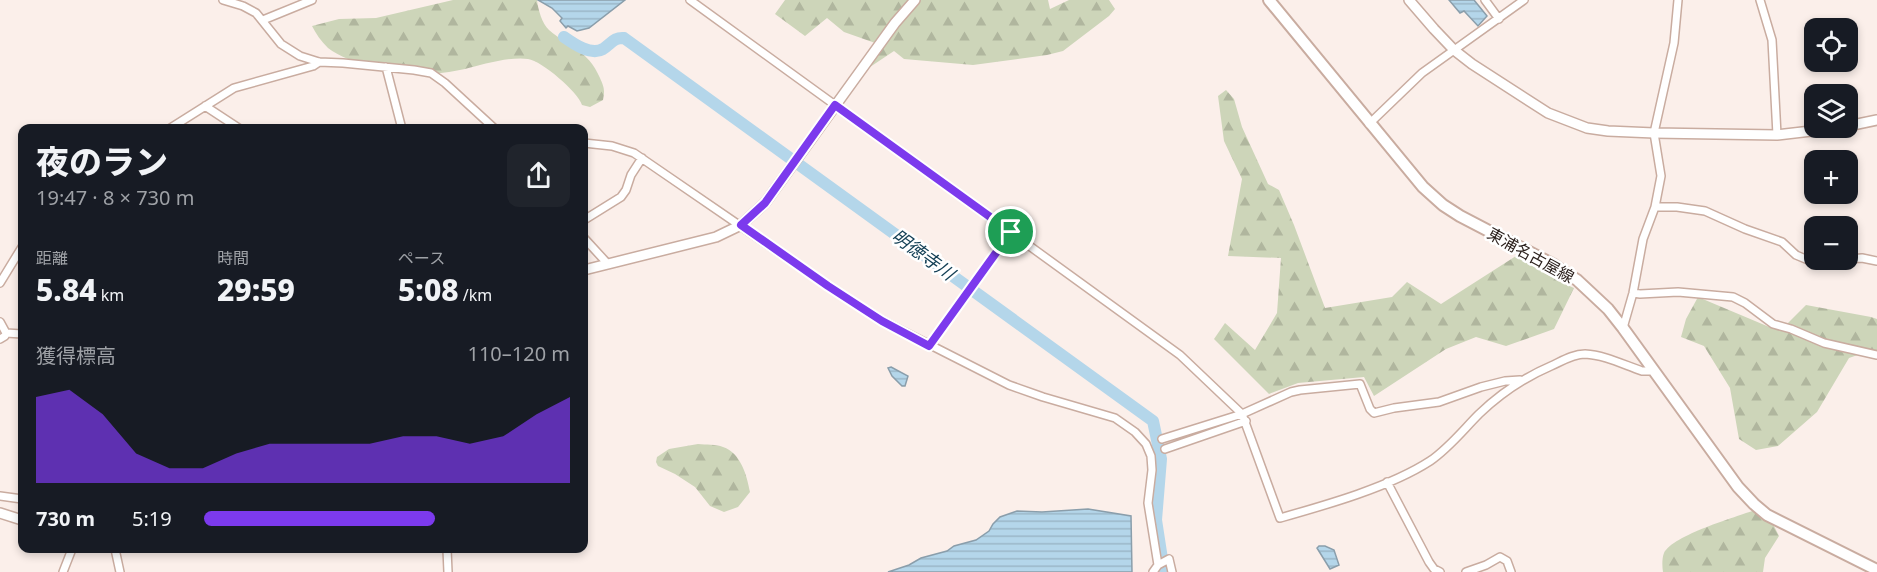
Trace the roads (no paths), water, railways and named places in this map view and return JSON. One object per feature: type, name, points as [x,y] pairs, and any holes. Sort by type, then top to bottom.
[{"type":"main road","name":"東浦名古屋線","points":[[1269,0],[1423,187],[1443,205],[1554,265],[1577,280],[1608,309],[1738,487],[1754,504],[1767,515],[1877,570]]},
{"type":"street","points":[[223,0],[250,10],[263,20],[281,44],[300,56],[319,62],[424,71],[437,77],[489,124]]},
{"type":"street","points":[[263,20],[312,0]]},
{"type":"street","points":[[690,0],[1180,355],[1244,417],[1280,518],[1387,482],[1417,469],[1451,444],[1480,413],[1520,380],[1566,359],[1580,355],[1597,356],[1642,371],[1653,369]]},
{"type":"street","points":[[588,269],[716,237],[741,225],[765,203],[895,23],[915,0]]},
{"type":"street","points":[[1409,0],[1454,50],[1472,64],[1548,113],[1587,128],[1654,133],[1777,135],[1804,132]]},
{"type":"street","points":[[1485,0],[1499,19]]},
{"type":"street","points":[[1370,124],[1422,73],[1524,0]]},
{"type":"street","points":[[1623,328],[1634,293],[1643,239],[1655,207],[1661,176],[1654,133],[1674,43],[1678,0]]},
{"type":"street","points":[[1760,0],[1772,39],[1777,135]]},
{"type":"street","points":[[177,124],[222,95],[244,85],[313,66],[319,62]]},
{"type":"street","points":[[386,67],[401,124]]},
{"type":"street","points":[[205,106],[232,124]]},
{"type":"street","points":[[1858,124],[1877,120]]},
{"type":"street","points":[[588,143],[626,149],[642,158],[828,286],[882,321],[929,346],[1009,385],[1043,398],[1115,418],[1135,432],[1146,444],[1151,456],[1152,470],[1148,503],[1158,565]]},
{"type":"street","points":[[588,218],[621,197],[642,158]]},
{"type":"street","points":[[1655,207],[1705,211],[1782,242],[1804,258]]},
{"type":"street","points":[[929,346],[1011,232]]},
{"type":"street","points":[[588,242],[608,263]]},
{"type":"street","points":[[0,283],[18,254]]},
{"type":"street","points":[[1858,258],[1877,261]]},
{"type":"street","points":[[1634,293],[1678,292],[1733,297],[1773,324],[1824,343],[1877,355]]},
{"type":"street","points":[[0,322],[3,336],[18,334]]},
{"type":"street","points":[[1165,449],[1244,417],[1291,392],[1300,390],[1360,384],[1370,409],[1374,413],[1439,402],[1490,385],[1520,380]]},
{"type":"street","points":[[1162,439],[1244,417]]},
{"type":"street","points":[[1387,482],[1429,562],[1440,572]]},
{"type":"street","points":[[0,496],[18,499]]},
{"type":"street","points":[[0,513],[18,519]]},
{"type":"street","points":[[63,572],[70,553]]},
{"type":"street","points":[[116,553],[120,572]]},
{"type":"street","points":[[447,553],[448,572]]},
{"type":"street","points":[[1466,572],[1500,557],[1507,561],[1511,572]]},
{"type":"street","points":[[1153,572],[1158,565],[1169,559],[1172,572]]},
{"type":"water","points":[[538,0],[625,0],[589,28],[577,31],[568,26],[566,28],[560,21],[562,18],[552,8]]},
{"type":"water","points":[[1449,0],[1474,0],[1487,16],[1478,26],[1464,11],[1460,13]]},
{"type":"water","points":[[891,367],[908,376],[905,386],[902,386],[892,376],[888,368]]},
{"type":"water","points":[[1088,509],[1131,516],[1132,572],[888,572],[921,558],[947,551],[954,546],[976,540],[989,531],[1000,517],[1017,511]]},
{"type":"water","points":[[1319,546],[1334,550],[1339,565],[1330,569],[1317,548]]},
{"type":"waterway","name":"明徳寺川","points":[[564,37],[593,51],[603,49],[613,41],[624,38],[1153,421],[1161,459],[1156,520],[1164,572]]}]
